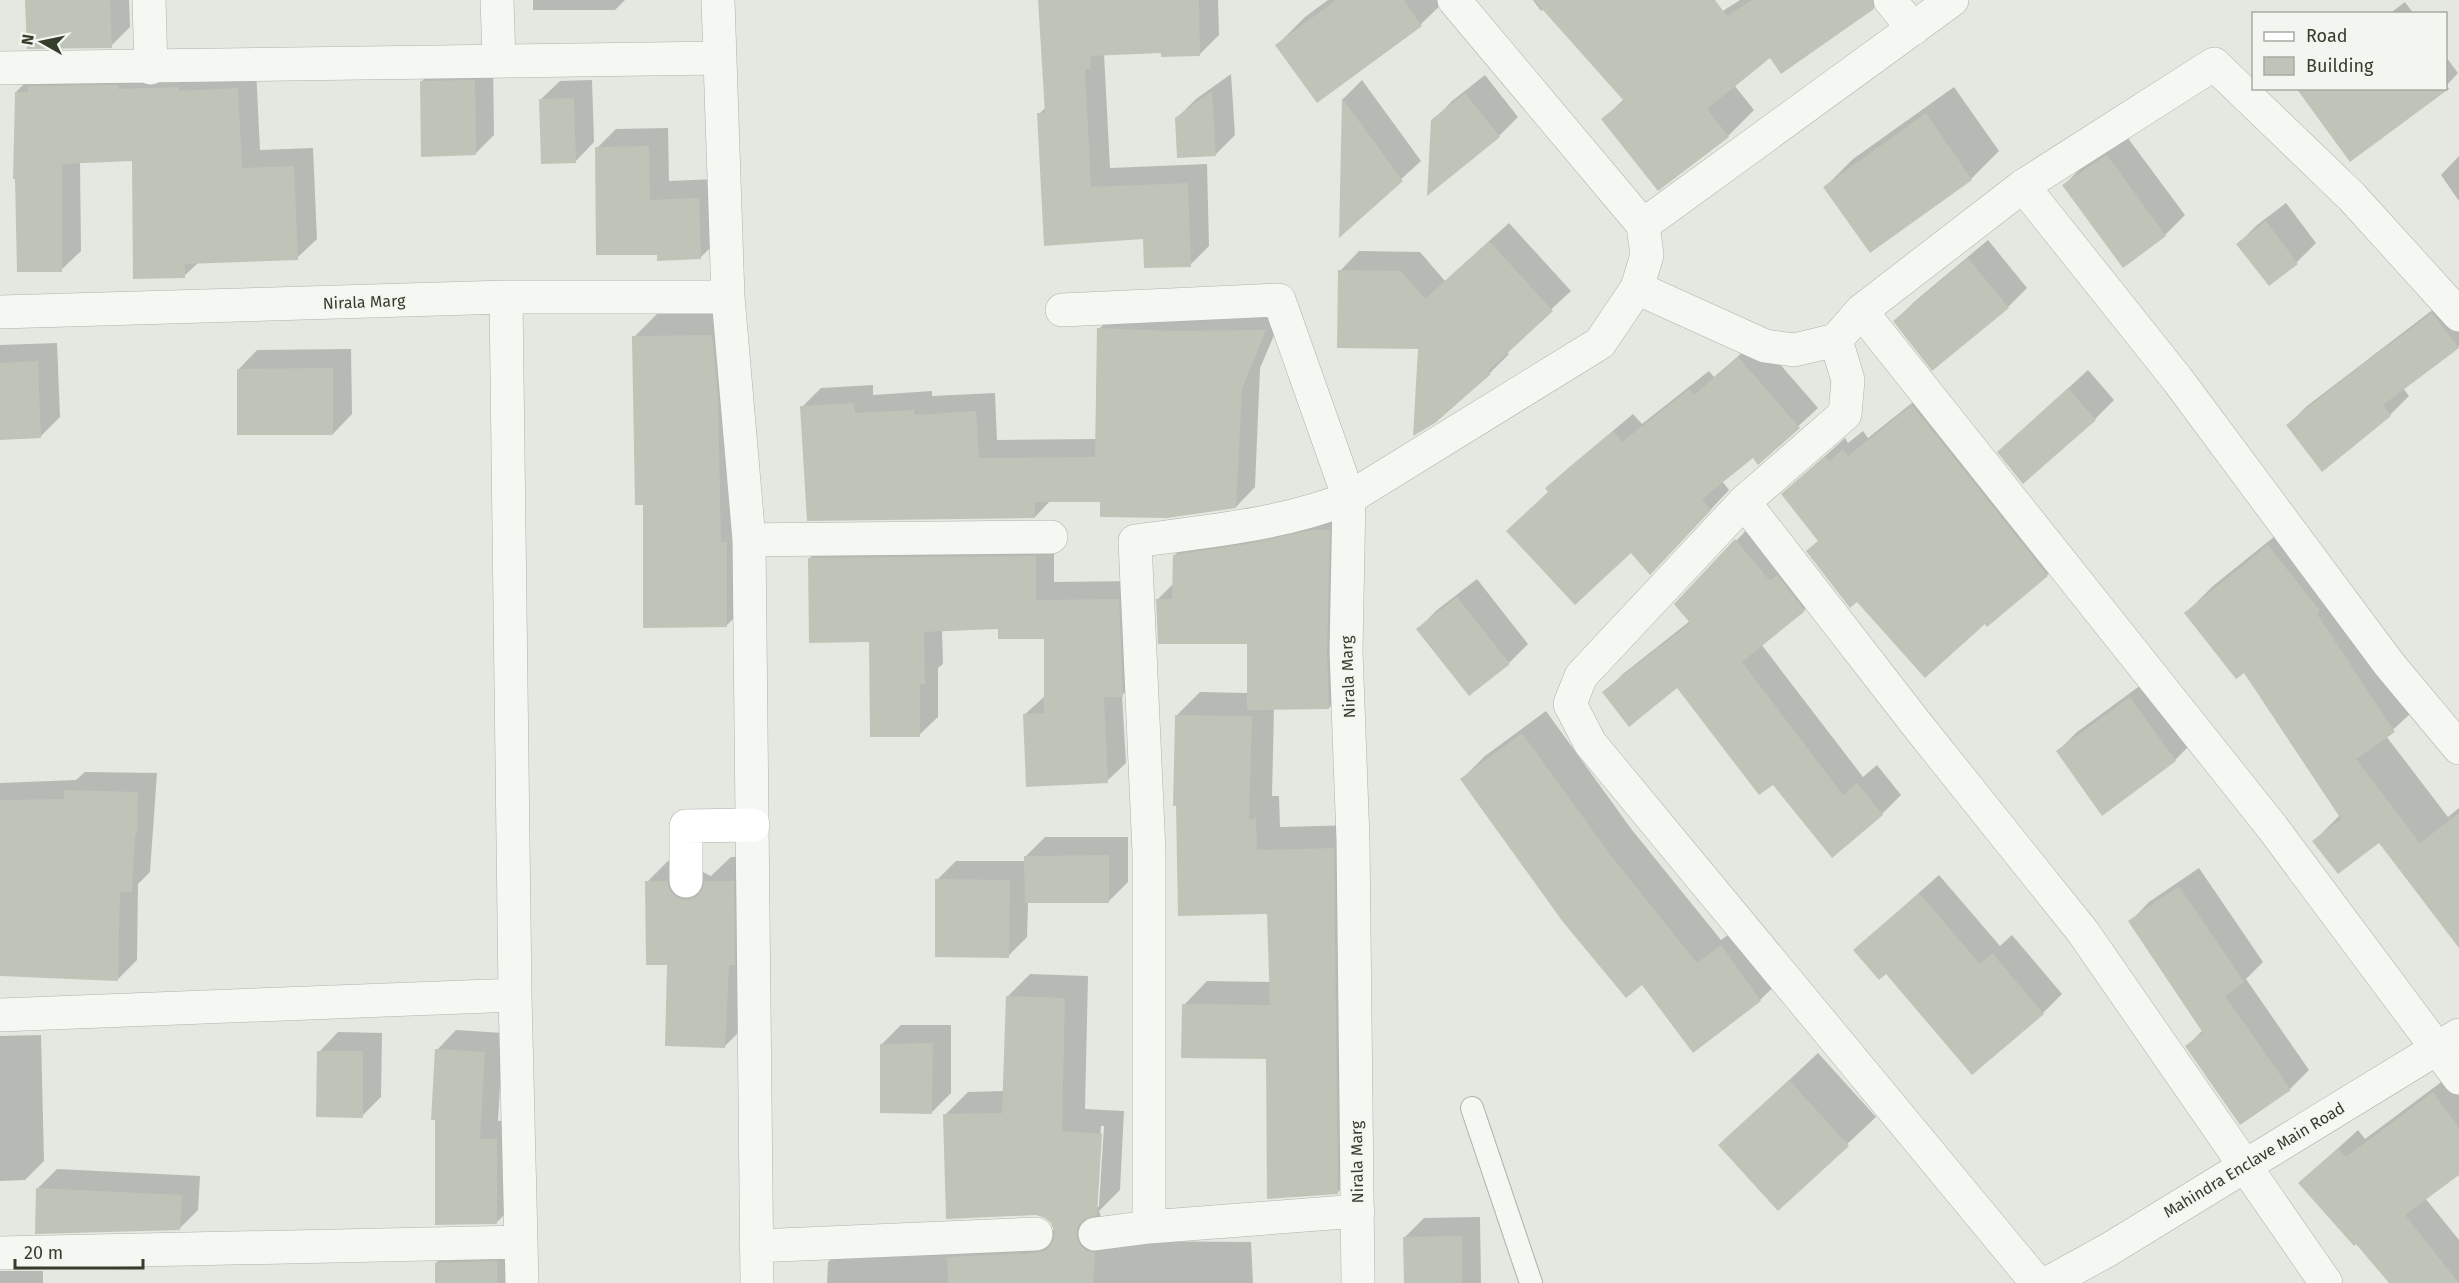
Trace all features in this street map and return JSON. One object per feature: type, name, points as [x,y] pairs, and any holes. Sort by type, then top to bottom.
[{"type":"street","points":[[149,0],[151,68]]},
{"type":"street","points":[[496,0],[499,60]]},
{"type":"street","points":[[718,0],[728,297],[749,540],[757,1283]]},
{"type":"street","points":[[1149,1227],[1149,852],[1135,541],[1276,521],[1316,511],[1349,498],[1600,344],[1637,288],[1647,255],[1643,225],[1454,0]]},
{"type":"street","points":[[1890,0],[1913,28]]},
{"type":"street","points":[[1643,225],[1952,0]]},
{"type":"street","points":[[0,68],[151,68],[499,60],[720,58]]},
{"type":"street","points":[[1637,288],[1765,346],[1794,350],[1836,340],[1861,311],[2023,186],[2214,64],[2352,197],[2459,315]]},
{"type":"street","points":[[2023,186],[2177,379],[2390,664],[2459,748]]},
{"type":"street","points":[[506,297],[515,995],[522,1283]]},
{"type":"street","name":"Nirala Marg","points":[[0,312],[506,297],[728,297]]},
{"type":"street","name":"Nirala Marg","points":[[1062,310],[1279,300],[1349,498],[1346,651],[1353,840],[1358,1283]]},
{"type":"street","points":[[1861,311],[2272,827],[2448,1042],[2459,1078]]},
{"type":"street","points":[[1836,340],[1848,380],[1845,414],[1744,502],[1581,676],[1570,704],[1590,743],[2037,1283]]},
{"type":"street","points":[[1744,502],[1917,726],[2083,932],[2326,1283]]},
{"type":"street","points":[[749,540],[1050,537]]},
{"type":"street","points":[[686,881],[686,826],[753,825]]},
{"type":"street","points":[[0,1015],[515,995]]},
{"type":"street","name":"Mahindra Enclave Main Road","points":[[2048,1283],[2108,1250],[2448,1042]]},
{"type":"street","points":[[1095,1234],[1149,1227],[1358,1211]]},
{"type":"street","points":[[756,1246],[1035,1234]]},
{"type":"street","points":[[0,1253],[521,1242]]},
{"type":"lane","points":[[1472,1108],[1532,1283]]},
{"type":"building","points":[[25,0],[110,0],[112,48],[27,49]]},
{"type":"building","points":[[1038,0],[1199,0],[1200,56],[1161,57],[1161,53],[1090,56],[1091,69],[1085,69],[1091,187],[1188,183],[1191,267],[1144,268],[1143,239],[1044,246],[1037,113],[1045,113]]},
{"type":"building","points":[[1336,0],[1404,0],[1422,26],[1317,103],[1275,45]]},
{"type":"building","points":[[1534,0],[1715,0],[1727,16],[1752,0],[1872,0],[1874,9],[1781,74],[1770,58],[1707,109],[1729,137],[1658,191],[1601,119],[1624,101]]},
{"type":"building","points":[[475,80],[476,155],[421,157],[420,81]]},
{"type":"building","points":[[118,85],[118,89],[179,87],[179,91],[238,88],[242,168],[294,166],[298,260],[185,264],[185,278],[133,279],[132,161],[62,164],[62,272],[17,272],[15,179],[13,179],[15,92],[28,92],[28,86]]},
{"type":"building","points":[[2450,88],[2350,162],[2297,90],[2447,90]]},
{"type":"building","points":[[1212,91],[1216,156],[1177,158],[1175,118]]},
{"type":"building","points":[[1465,93],[1500,137],[1427,196],[1431,120]]},
{"type":"building","points":[[574,98],[576,163],[541,164],[539,99]]},
{"type":"building","points":[[1342,98],[1403,181],[1339,238]]},
{"type":"building","points":[[1926,113],[1972,180],[1870,253],[1823,187]]},
{"type":"building","points":[[649,146],[650,200],[699,198],[701,259],[657,261],[657,255],[596,255],[595,147]]},
{"type":"building","points":[[2107,155],[2166,236],[2123,268],[2062,185]]},
{"type":"building","points":[[2266,221],[2298,264],[2269,286],[2236,244]]},
{"type":"building","points":[[1489,241],[1553,311],[1488,371],[1491,374],[1435,423],[1413,436],[1418,349],[1337,348],[1338,270],[1401,271],[1425,299]]},
{"type":"building","points":[[1968,258],[2009,308],[1932,371],[1893,321]]},
{"type":"building","points":[[2432,313],[2459,348],[2383,405],[2391,416],[2322,472],[2286,425]]},
{"type":"building","points":[[1097,328],[1173,331],[1266,330],[1242,389],[1236,508],[1167,518],[1100,517],[1100,502],[1035,502],[1035,518],[807,521],[800,406],[854,403],[855,413],[914,410],[914,415],[976,411],[979,458],[1095,457]]},
{"type":"building","points":[[712,335],[718,397],[721,542],[727,542],[727,627],[643,628],[643,505],[635,505],[632,336]]},
{"type":"building","points":[[1738,357],[1800,428],[1758,465],[1753,458],[1702,499],[1711,510],[1650,575],[1631,553],[1575,605],[1506,531],[1548,492],[1545,488],[1613,431],[1622,442],[1689,389],[1694,395]]},
{"type":"building","points":[[38,361],[41,438],[0,440],[0,363]]},
{"type":"building","points":[[333,368],[333,435],[237,435],[237,369]]},
{"type":"building","points":[[2068,388],[2096,420],[2023,484],[1997,452]]},
{"type":"building","points":[[1912,405],[2048,576],[1987,627],[1985,624],[1925,678],[1857,602],[1850,608],[1806,551],[1818,541],[1781,494],[1825,456],[1829,461],[1843,449],[1848,456]]},
{"type":"building","points":[[1311,530],[1330,530],[1327,651],[1329,709],[1247,710],[1247,644],[1158,644],[1156,599],[1172,599],[1173,555],[1247,544]]},
{"type":"building","points":[[1735,539],[1770,581],[1777,575],[1805,611],[1742,662],[1843,795],[1857,783],[1883,815],[1832,858],[1773,785],[1759,795],[1677,688],[1629,727],[1602,692],[1690,623],[1674,604]]},
{"type":"building","points":[[2268,545],[2320,611],[2317,614],[2395,732],[2356,759],[2420,843],[2459,813],[2459,948],[2379,843],[2338,874],[2312,841],[2341,819],[2244,673],[2236,679],[2184,613]]},
{"type":"building","points":[[1036,556],[1036,600],[1119,599],[1123,697],[1104,697],[1108,783],[1026,787],[1023,714],[1044,713],[1044,639],[998,639],[998,629],[924,632],[925,684],[920,684],[920,737],[870,737],[869,642],[809,643],[808,558]]},
{"type":"building","points":[[1457,597],[1510,664],[1469,696],[1416,629]]},
{"type":"building","points":[[2130,697],[2176,761],[2102,816],[2056,751]]},
{"type":"building","points":[[1175,715],[1252,716],[1249,819],[1256,818],[1257,850],[1334,848],[1338,1194],[1267,1199],[1266,1059],[1181,1058],[1182,1004],[1270,1005],[1267,914],[1178,916],[1176,806],[1173,806]]},
{"type":"building","points":[[1522,733],[1609,853],[1697,963],[1721,945],[1761,1001],[1693,1053],[1642,985],[1626,998],[1563,922],[1460,779]]},
{"type":"building","points":[[64,790],[138,792],[132,892],[120,892],[118,981],[0,976],[0,800],[64,799]]},
{"type":"building","points":[[1109,855],[1109,903],[1025,903],[1024,856]]},
{"type":"building","points":[[935,879],[1010,880],[1009,958],[935,957]]},
{"type":"building","points":[[645,881],[667,881],[670,891],[676,897],[685,900],[696,897],[705,881],[734,881],[735,965],[729,965],[725,1048],[665,1046],[667,965],[646,965]]},
{"type":"building","points":[[2179,886],[2244,982],[2225,996],[2291,1090],[2240,1125],[2185,1046],[2203,1033],[2128,921]]},
{"type":"building","points":[[1919,893],[1980,964],[1992,953],[2044,1014],[1972,1075],[1886,974],[1879,980],[1853,950]]},
{"type":"building","points":[[1006,996],[1065,998],[1062,1131],[1102,1134],[1097,1215],[1083,1220],[1078,1226],[1076,1236],[1081,1246],[1087,1251],[1095,1252],[1093,1283],[948,1283],[947,1257],[1037,1253],[1046,1250],[1055,1234],[1051,1223],[1036,1215],[946,1219],[943,1114],[1002,1113]]},
{"type":"building","points":[[933,1043],[932,1114],[880,1113],[880,1044]]},
{"type":"building","points":[[435,1049],[485,1052],[480,1139],[497,1139],[497,1224],[435,1225],[435,1120],[431,1120]]},
{"type":"building","points":[[317,1051],[363,1051],[363,1118],[316,1117]]},
{"type":"building","points":[[1789,1080],[1849,1146],[1778,1211],[1718,1145]]},
{"type":"building","points":[[2433,1092],[2459,1128],[2459,1175],[2405,1215],[2459,1283],[2389,1283],[2356,1244],[2354,1246],[2298,1183],[2338,1148],[2346,1157]]},
{"type":"building","points":[[36,1188],[182,1195],[180,1230],[35,1234]]},
{"type":"building","points":[[1462,1236],[1462,1283],[1404,1283],[1403,1237]]},
{"type":"building","points":[[497,1261],[497,1283],[435,1283],[435,1263]]}]
